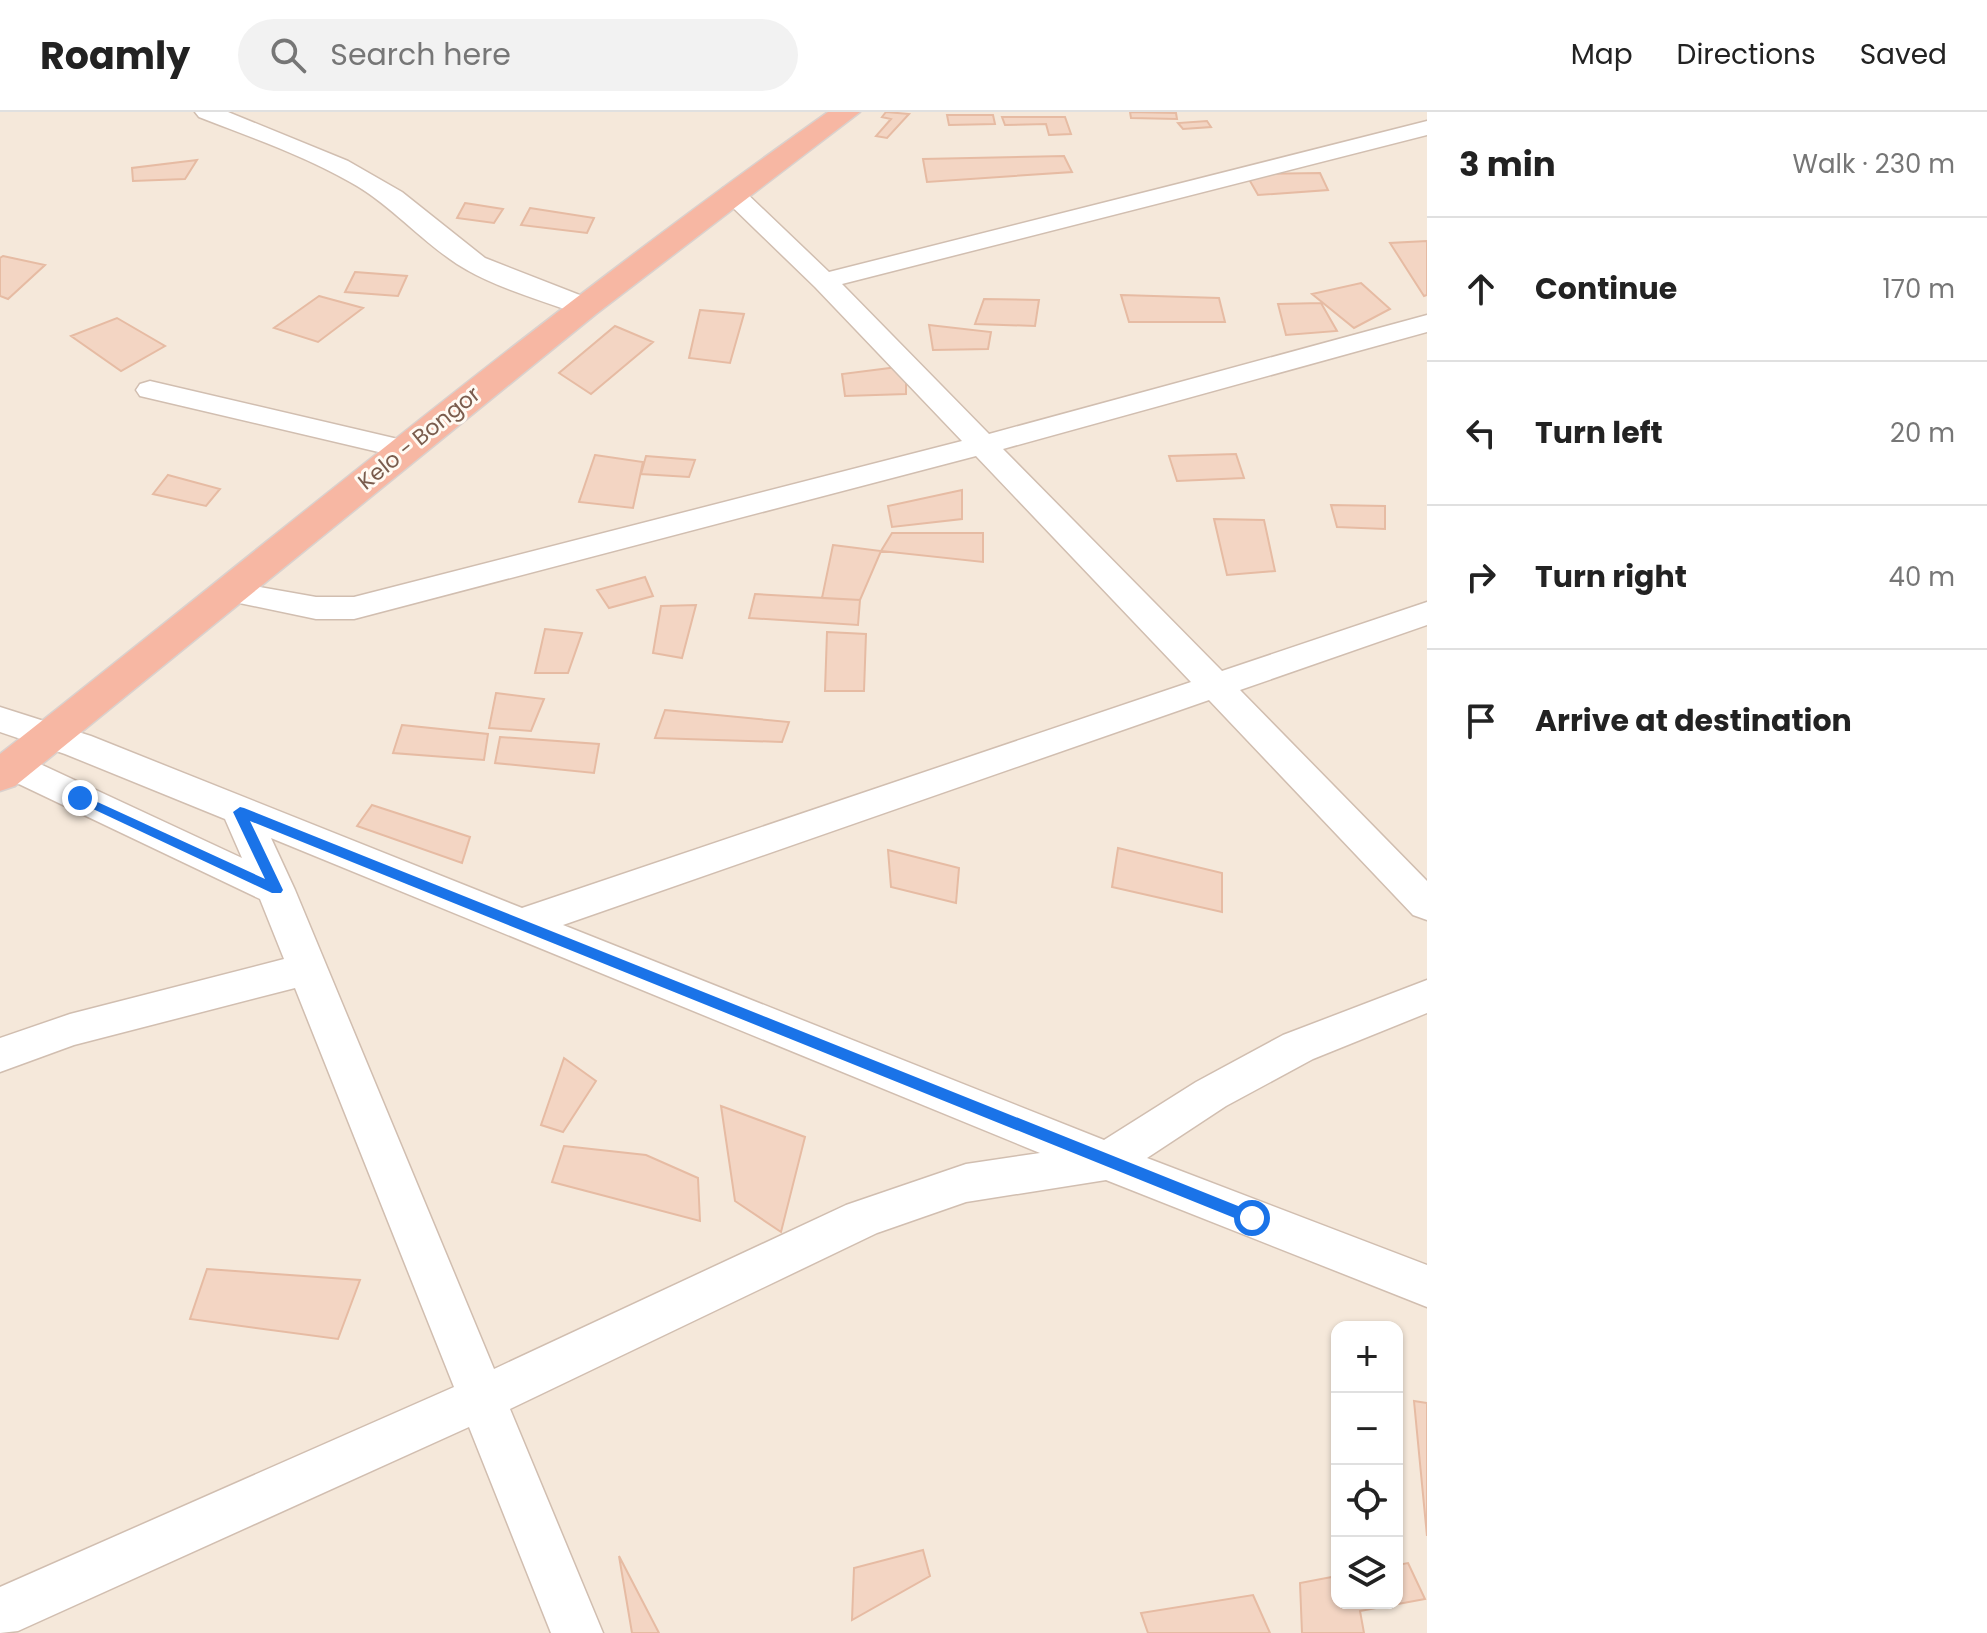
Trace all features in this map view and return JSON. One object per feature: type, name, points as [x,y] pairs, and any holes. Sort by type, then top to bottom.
[{"type":"highway","name":"Kelo - Bongor","points":[[6,771],[232,592],[404,449],[732,193],[840,113]]},
{"type":"street","points":[[207,112],[294,147],[380,189],[418,217],[446,244],[478,266],[585,307]]},
{"type":"street","points":[[272,112],[294,147]]},
{"type":"street","points":[[824,281],[1412,132]]},
{"type":"street","points":[[732,193],[824,281],[1427,905]]},
{"type":"street","points":[[232,592],[316,608],[354,608],[983,445],[1427,323]]},
{"type":"street","points":[[150,390],[404,449]]},
{"type":"street","points":[[518,925],[1427,613]]},
{"type":"street","points":[[0,719],[50,736],[1107,1161],[1427,1286]]},
{"type":"street","points":[[6,771],[276,890]]},
{"type":"street","points":[[240,812],[276,890],[577,1633]]},
{"type":"street","points":[[0,1055],[70,1030],[307,969]]},
{"type":"street","points":[[0,1613],[480,1399],[862,1219],[966,1183],[1107,1161],[1211,1094],[1298,1047],[1427,996]]},
{"type":"shaded area","points":[[0,112],[1427,112],[1427,1633],[0,1633]]},
{"type":"building","points":[[886,112],[909,114],[887,138],[876,136],[891,119],[882,117]]},
{"type":"building","points":[[1130,112],[1176,113],[1177,119],[1131,118]]},
{"type":"building","points":[[947,115],[993,115],[995,124],[949,125]]},
{"type":"building","points":[[1002,117],[1065,117],[1071,134],[1049,135],[1046,124],[1005,125]]},
{"type":"building","points":[[1207,121],[1211,127],[1183,129],[1178,123]]},
{"type":"building","points":[[1064,156],[1072,172],[927,182],[923,159]]},
{"type":"building","points":[[197,160],[185,179],[133,181],[132,168]]},
{"type":"building","points":[[1320,173],[1328,190],[1258,195],[1246,174]]},
{"type":"building","points":[[465,203],[503,209],[494,223],[457,218]]},
{"type":"building","points":[[530,208],[594,218],[587,233],[521,225]]},
{"type":"building","points":[[1427,241],[1427,295],[1424,296],[1390,243]]},
{"type":"building","points":[[3,256],[45,265],[8,299],[0,296],[0,258]]},
{"type":"building","points":[[355,272],[407,276],[398,296],[345,292]]},
{"type":"building","points":[[1361,283],[1390,309],[1354,328],[1312,294]]},
{"type":"building","points":[[1121,295],[1219,298],[1225,322],[1129,322]]},
{"type":"building","points":[[319,296],[363,308],[318,342],[274,328]]},
{"type":"building","points":[[984,299],[1039,300],[1035,326],[975,324]]},
{"type":"building","points":[[1321,303],[1337,331],[1286,335],[1278,304]]},
{"type":"building","points":[[700,310],[744,314],[730,363],[689,358]]},
{"type":"building","points":[[117,318],[165,346],[121,371],[71,336]]},
{"type":"building","points":[[929,325],[991,332],[988,349],[933,350]]},
{"type":"building","points":[[615,326],[653,342],[591,394],[559,373]]},
{"type":"building","points":[[906,366],[906,394],[845,396],[842,374]]},
{"type":"building","points":[[1236,454],[1244,478],[1177,481],[1169,456]]},
{"type":"building","points":[[595,455],[643,462],[633,508],[579,502]]},
{"type":"building","points":[[646,456],[695,460],[689,477],[641,474]]},
{"type":"building","points":[[168,475],[220,489],[206,506],[153,494]]},
{"type":"building","points":[[962,490],[962,519],[892,527],[888,506]]},
{"type":"building","points":[[1331,505],[1385,506],[1385,529],[1337,527]]},
{"type":"building","points":[[1214,519],[1264,520],[1275,571],[1227,575]]},
{"type":"building","points":[[892,533],[983,533],[983,562],[881,551]]},
{"type":"building","points":[[833,545],[881,551],[860,600],[822,598]]},
{"type":"building","points":[[645,577],[653,596],[609,608],[597,590]]},
{"type":"building","points":[[755,594],[860,600],[858,625],[749,618]]},
{"type":"building","points":[[696,605],[682,658],[653,653],[661,606]]},
{"type":"building","points":[[545,629],[582,633],[568,673],[535,673]]},
{"type":"building","points":[[827,632],[866,634],[864,691],[825,691]]},
{"type":"building","points":[[496,693],[544,699],[531,731],[489,728]]},
{"type":"building","points":[[665,710],[789,722],[782,742],[655,738]]},
{"type":"building","points":[[402,725],[488,734],[484,760],[393,753]]},
{"type":"building","points":[[500,737],[599,744],[594,773],[495,763]]},
{"type":"building","points":[[372,805],[470,837],[462,863],[357,826]]},
{"type":"building","points":[[1118,848],[1222,873],[1222,912],[1112,887]]},
{"type":"building","points":[[888,850],[959,868],[956,903],[891,887]]},
{"type":"building","points":[[564,1058],[596,1081],[563,1132],[541,1125]]},
{"type":"building","points":[[721,1106],[805,1137],[781,1232],[735,1201]]},
{"type":"building","points":[[564,1146],[646,1155],[698,1178],[700,1221],[552,1182]]},
{"type":"building","points":[[207,1269],[360,1280],[338,1339],[190,1319]]},
{"type":"building","points":[[1414,1401],[1427,1403],[1427,1536]]},
{"type":"building","points":[[923,1550],[930,1576],[852,1620],[854,1568]]},
{"type":"building","points":[[619,1556],[659,1633],[632,1633]]},
{"type":"building","points":[[1408,1563],[1425,1599],[1403,1603],[1403,1564]]},
{"type":"building","points":[[1331,1577],[1331,1609],[1371,1609],[1360,1611],[1364,1633],[1302,1633],[1300,1583]]},
{"type":"building","points":[[1253,1595],[1270,1633],[1148,1633],[1141,1613]]},
{"type":"route","points":[[80,798],[276,890],[240,812],[1252,1218]]}]
